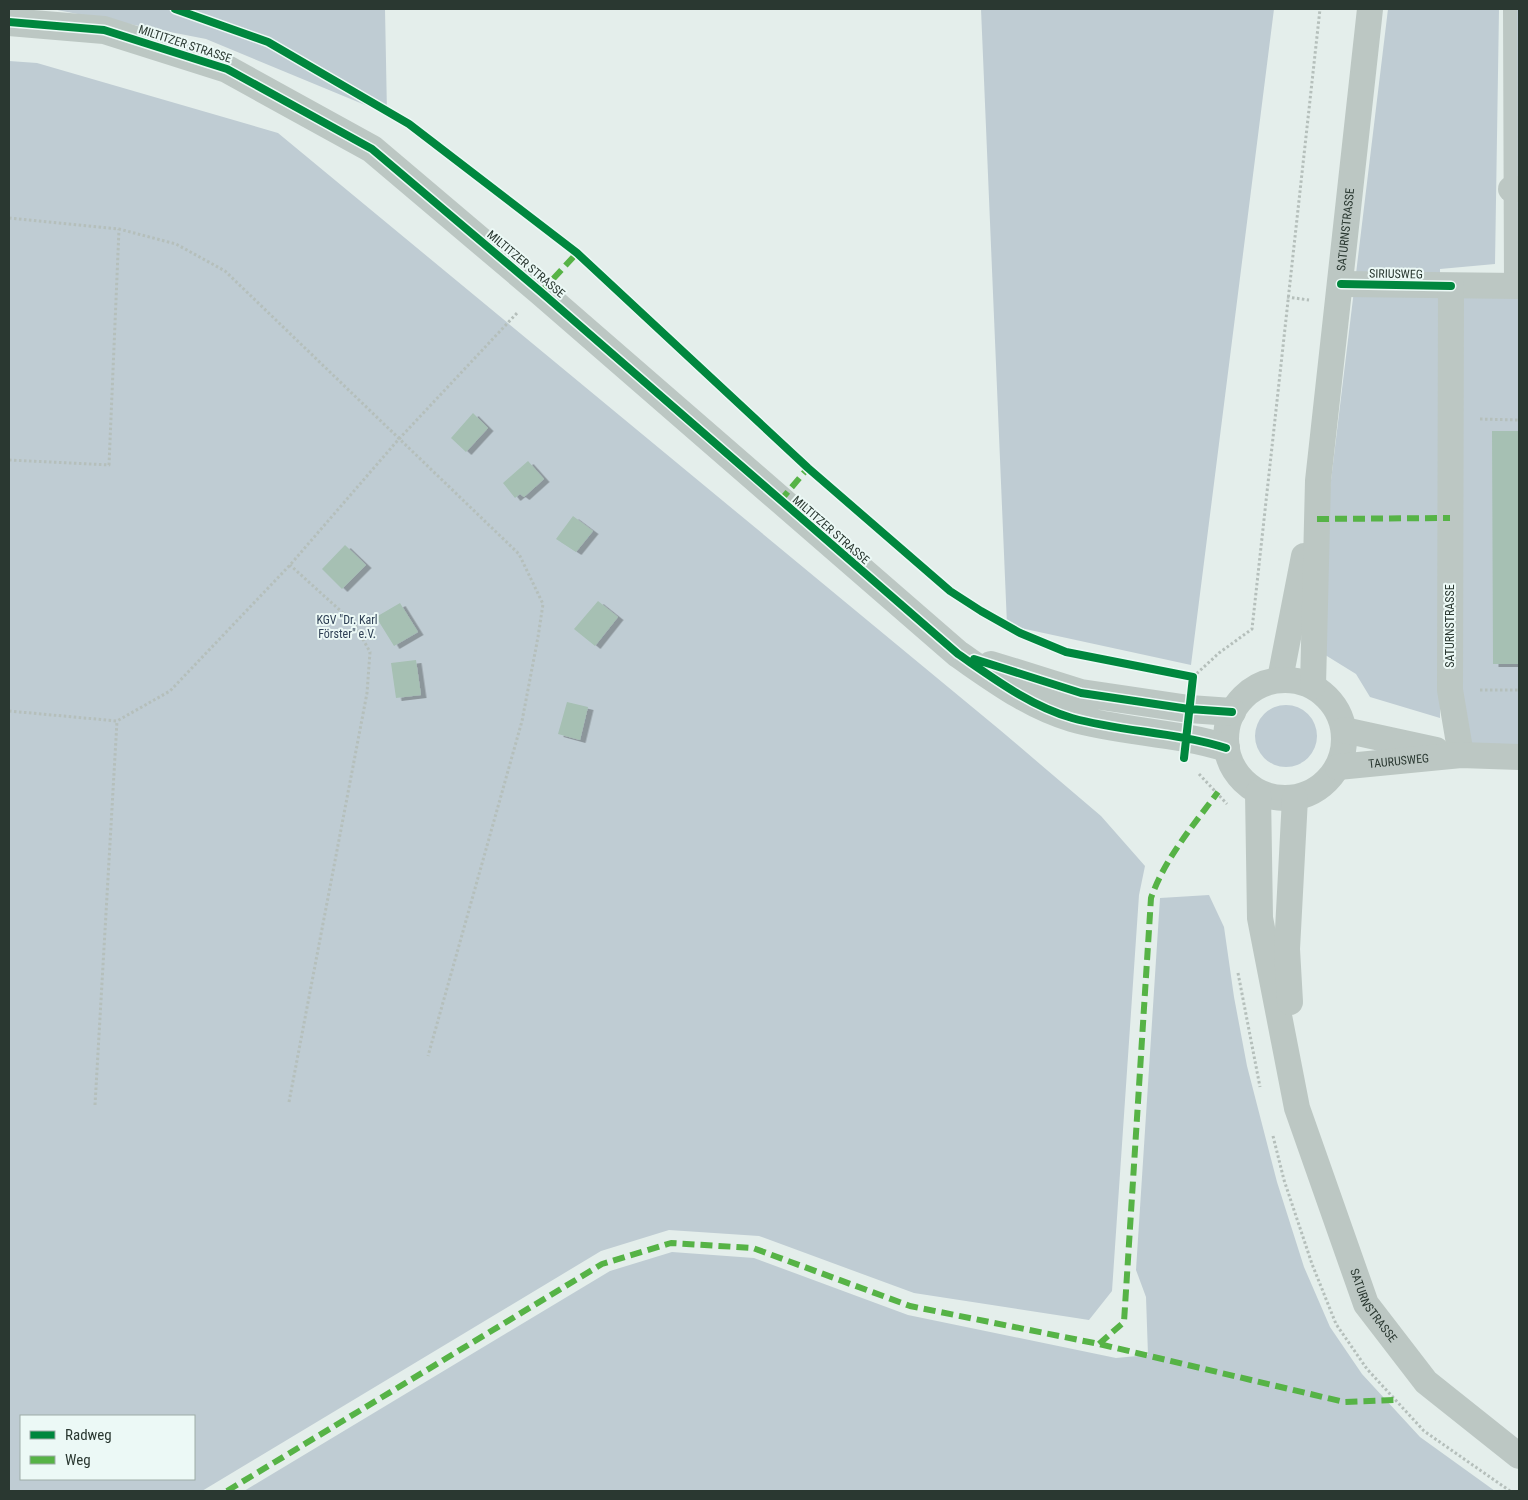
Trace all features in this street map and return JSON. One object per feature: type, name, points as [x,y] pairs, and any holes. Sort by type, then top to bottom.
[{"type":"street","name":"SATURNSTRASSE","points":[[1280,679],[1318,481],[1370,9]]},
{"type":"street","name":"MILTITZER STRASSE","points":[[9,22],[104,30],[227,69],[372,149],[541,292],[958,654],[1019,695],[1071,718],[1185,749],[1203,741],[1226,748]]},
{"type":"street","name":"SIRIUSWEG","points":[[1340,284],[1515,286]]},
{"type":"street","name":"SATURNSTRASSE","points":[[1451,286],[1450,690],[1461,756]]},
{"type":"street","name":"SATURNSTRASSE","points":[[1313,686],[1318,481]]},
{"type":"street","name":"MILTITZER STRASSE","points":[[958,654],[1081,693],[1189,709],[1232,712]]},
{"type":"street","points":[[1280,679],[1297,680],[1313,686],[1325,694],[1334,705],[1344,730],[1344,749],[1338,767],[1320,788],[1295,798],[1274,798],[1258,793],[1236,773],[1226,748],[1226,730],[1232,712],[1241,699],[1252,689],[1280,679]]},
{"type":"street","name":"TAURUSWEG","points":[[1344,730],[1461,756]]},
{"type":"street","name":"TAURUSWEG","points":[[1338,767],[1461,756],[1519,757]]},
{"type":"street","name":"SATURNSTRASSE","points":[[1258,793],[1260,918],[1297,1108],[1366,1304],[1426,1382],[1519,1456]]},
{"type":"street","name":"SATURNSTRASSE","points":[[1295,798],[1287,949],[1297,1108]]},
{"type":"lane","points":[[1510,9],[1515,189],[1515,286]]},
{"type":"path","points":[[1189,709],[1193,677],[1219,653],[1252,629],[1320,9]]},
{"type":"path","points":[[9,218],[118,229],[176,244],[225,272],[519,554],[543,604],[522,721],[428,1056]]},
{"type":"path","points":[[9,460],[109,465],[118,229]]},
{"type":"path","points":[[9,711],[117,721],[170,691],[290,565],[398,440],[506,322],[541,292]]},
{"type":"path","points":[[1450,419],[1519,420]]},
{"type":"path","points":[[289,1102],[367,693],[370,652],[354,623],[290,565]]},
{"type":"path","points":[[1450,690],[1519,690]]},
{"type":"path","points":[[95,1105],[117,721]]},
{"type":"path","points":[[1185,749],[1229,807]]},
{"type":"green space","points":[[52,9],[385,9],[387,114],[206,39]]},
{"type":"green space","points":[[981,9],[1274,9],[1191,665],[1007,625]]},
{"type":"green space","points":[[1388,9],[1499,9],[1495,264],[1440,269],[1440,718],[1370,697],[1356,674],[1322,653],[1325,530]]},
{"type":"green space","points":[[1510,9],[1519,9],[1519,757],[1461,755],[1451,286],[1510,286]]},
{"type":"green space","name":"KGV \"Dr. Karl Förster\" e.V.","points":[[9,61],[37,63],[278,133],[1000,730],[1101,816],[1145,866],[1139,895],[1112,1291],[1089,1320],[914,1293],[759,1236],[669,1230],[601,1251],[202,1491],[9,1491]]},
{"type":"green space","points":[[1286,705],[1298,707],[1308,714],[1315,724],[1317,736],[1315,748],[1308,758],[1298,765],[1286,767],[1274,765],[1264,758],[1257,748],[1255,736],[1257,724],[1264,714],[1274,707]]},
{"type":"green space","points":[[1209,895],[1224,927],[1234,997],[1247,1066],[1277,1182],[1304,1267],[1330,1327],[1362,1374],[1420,1437],[1495,1491],[244,1491],[610,1271],[672,1252],[754,1258],[908,1315],[1116,1358],[1148,1355],[1146,1297],[1136,1270],[1160,898]]},
{"type":"building","points":[[473,413],[488,428],[466,452],[451,438]]},
{"type":"building","points":[[1492,431],[1519,431],[1519,664],[1493,664]]},
{"type":"building","points":[[528,461],[544,479],[524,497],[520,494],[515,498],[503,483]]},
{"type":"building","points":[[573,516],[593,531],[576,552],[556,539]]},
{"type":"building","points":[[345,545],[366,565],[342,589],[322,569]]},
{"type":"building","points":[[598,601],[618,617],[595,646],[574,629]]},
{"type":"building","points":[[400,603],[418,632],[394,646],[376,617]]},
{"type":"building","points":[[416,660],[421,695],[396,698],[391,663]]},
{"type":"building","points":[[567,702],[588,707],[580,740],[558,734]]},
{"type":"marked path","points":[[541,292],[577,253]]},
{"type":"marked path","points":[[780,501],[808,468]]},
{"type":"marked path","points":[[1317,519],[1450,518]]},
{"type":"marked path","points":[[1099,1344],[1124,1322],[1151,898],[1172,856],[1218,792]]},
{"type":"marked path","points":[[227,1491],[602,1264],[671,1243],[753,1248],[910,1306],[1099,1344],[1344,1402],[1396,1400]]},
{"type":"cycle path","points":[[175,9],[268,42],[409,124],[577,253],[808,468],[950,591],[1020,633],[1066,652],[1193,677],[1184,758]]},
{"type":"cycle path","points":[[9,22],[104,30],[227,69],[372,149],[541,292],[958,654],[1012,690],[1056,713],[1091,723],[1188,739],[1226,748]]},
{"type":"cycle path","points":[[1341,284],[1451,286]]},
{"type":"cycle path","points":[[974,659],[1081,693],[1189,709],[1232,712]]}]
